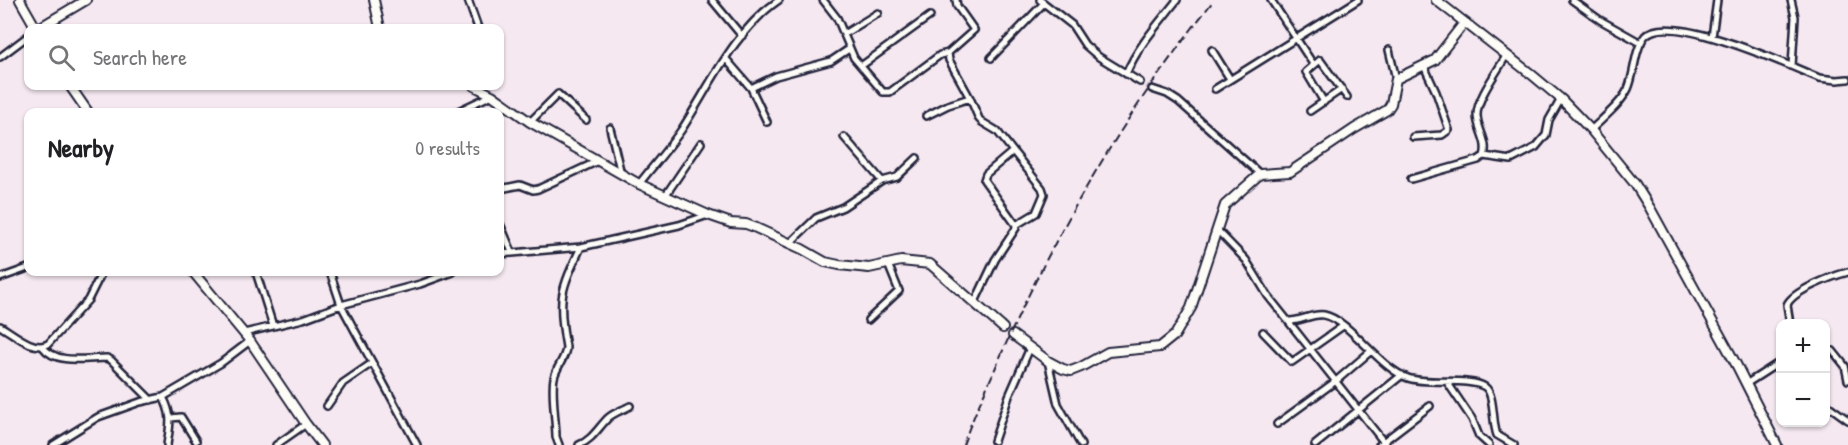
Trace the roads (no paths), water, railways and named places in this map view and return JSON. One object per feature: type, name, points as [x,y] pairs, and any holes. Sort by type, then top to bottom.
[{"type":"street","points":[[20,0],[35,24]]},
{"type":"street","points":[[44,24],[86,0]]},
{"type":"street","points":[[374,0],[379,24]]},
{"type":"street","points":[[468,0],[477,24]]},
{"type":"street","points":[[712,0],[742,36]]},
{"type":"street","points":[[639,184],[680,131],[742,36],[770,2],[779,0]]},
{"type":"street","points":[[823,0],[837,18],[849,49],[883,92],[887,93],[940,56],[948,53],[974,30],[957,6],[956,0]]},
{"type":"street","points":[[1126,74],[1133,57],[1144,41],[1177,0]]},
{"type":"street","points":[[1271,0],[1313,64]]},
{"type":"street","points":[[1215,89],[1358,0]]},
{"type":"street","points":[[1436,0],[1561,99],[1591,130],[1635,184],[1737,366],[1777,445]]},
{"type":"street","points":[[1572,0],[1600,20],[1641,43]]},
{"type":"street","points":[[1712,37],[1717,0]]},
{"type":"street","points":[[1791,0],[1795,17],[1792,66]]},
{"type":"street","points":[[991,58],[1042,2],[1072,25],[1085,45],[1099,57],[1140,82]]},
{"type":"street","points":[[844,34],[878,13]]},
{"type":"street","points":[[861,66],[930,16]]},
{"type":"street","points":[[1396,79],[1435,60],[1464,22]]},
{"type":"street","points":[[1591,130],[1628,89],[1641,43],[1649,33],[1662,28],[1712,37],[1819,78],[1848,79]]},
{"type":"street","points":[[0,57],[24,39]]},
{"type":"street","points":[[752,88],[776,76],[831,61],[849,49]]},
{"type":"street","points":[[1212,50],[1230,80]]},
{"type":"street","points":[[1013,335],[1048,361],[1071,371],[1081,368],[1108,352],[1154,348],[1170,339],[1191,308],[1225,205],[1260,174],[1290,172],[1387,110],[1391,104],[1396,79],[1389,50]]},
{"type":"street","points":[[948,53],[949,60],[982,122],[997,131],[1042,188],[1044,194],[1036,213],[1016,225],[995,260],[974,304]]},
{"type":"street","points":[[1484,156],[1486,148],[1477,117],[1478,106],[1506,56]]},
{"type":"street","points":[[726,59],[752,88],[767,122]]},
{"type":"street","points":[[1324,102],[1306,73],[1306,70],[1318,61],[1322,62],[1347,97]]},
{"type":"street","points":[[1413,138],[1442,135],[1449,130],[1440,101],[1424,66]]},
{"type":"street","points":[[1152,89],[1178,101],[1218,134],[1260,174]]},
{"type":"street","points":[[1310,111],[1342,89]]},
{"type":"street","points":[[73,90],[85,108]]},
{"type":"street","points":[[483,90],[530,122],[639,184],[708,215],[754,227],[825,262],[869,268],[914,261],[930,264],[1003,328]]},
{"type":"street","points":[[530,122],[558,94],[586,120]]},
{"type":"street","points":[[464,108],[492,95]]},
{"type":"street","points":[[926,116],[948,105],[970,98]]},
{"type":"street","points":[[1411,179],[1478,160],[1484,156],[1511,160],[1536,147],[1546,135],[1549,120],[1561,99]]},
{"type":"street","points":[[610,128],[621,174]]},
{"type":"street","points":[[844,137],[882,181]]},
{"type":"street","points":[[665,195],[701,143]]},
{"type":"street","points":[[1012,152],[986,174],[984,180],[1016,225]]},
{"type":"street","points":[[789,244],[816,218],[843,207],[882,181],[897,177],[917,158]]},
{"type":"street","points":[[504,188],[520,185],[533,190],[538,189],[598,160]]},
{"type":"street","points":[[504,253],[580,247],[679,225],[708,215]]},
{"type":"street","points":[[1217,230],[1246,260],[1268,296],[1336,381],[1382,444],[1430,406]]},
{"type":"street","points":[[504,233],[512,252]]},
{"type":"street","points":[[559,445],[556,437],[553,382],[566,352],[560,301],[563,285],[580,247]]},
{"type":"street","points":[[868,320],[899,291],[888,264]]},
{"type":"street","points":[[0,278],[24,269]]},
{"type":"street","points":[[1789,319],[1787,305],[1789,299],[1815,285],[1848,272]]},
{"type":"street","points":[[43,347],[88,300],[100,276]]},
{"type":"street","points":[[197,276],[250,341],[322,445]]},
{"type":"street","points":[[257,276],[273,326]]},
{"type":"street","points":[[331,276],[341,305],[417,445]]},
{"type":"street","points":[[244,333],[303,319],[341,305],[442,276]]},
{"type":"street","points":[[1288,321],[1323,315],[1343,326],[1402,375],[1421,381],[1474,383],[1487,390],[1491,398],[1496,432],[1501,439],[1514,445]]},
{"type":"street","points":[[0,326],[32,345],[43,347],[58,358],[107,358],[151,400]]},
{"type":"street","points":[[1263,332],[1292,362],[1343,326]]},
{"type":"street","points":[[53,445],[98,417],[140,402],[163,397],[221,363],[250,341]]},
{"type":"street","points":[[993,441],[1030,348]]},
{"type":"street","points":[[1277,424],[1336,381],[1371,351]]},
{"type":"street","points":[[1833,351],[1846,368],[1848,380]]},
{"type":"street","points":[[1048,361],[1058,404],[1081,445]]},
{"type":"street","points":[[327,406],[343,383],[372,363]]},
{"type":"street","points":[[1744,381],[1776,364]]},
{"type":"street","points":[[1315,445],[1402,375]]},
{"type":"street","points":[[1447,382],[1472,419],[1479,436],[1487,443],[1501,439]]},
{"type":"street","points":[[163,397],[171,418],[167,445]]},
{"type":"street","points":[[579,445],[596,433],[609,417],[630,406]]},
{"type":"street","points":[[1830,407],[1848,420]]},
{"type":"street","points":[[171,418],[181,417],[196,441]]},
{"type":"street","points":[[276,445],[306,424]]},
{"type":"tunnel","points":[[1140,82],[1152,89]]},
{"type":"railway","points":[[963,445],[1017,320],[1065,224],[1120,132],[1181,43],[1214,0]]}]
